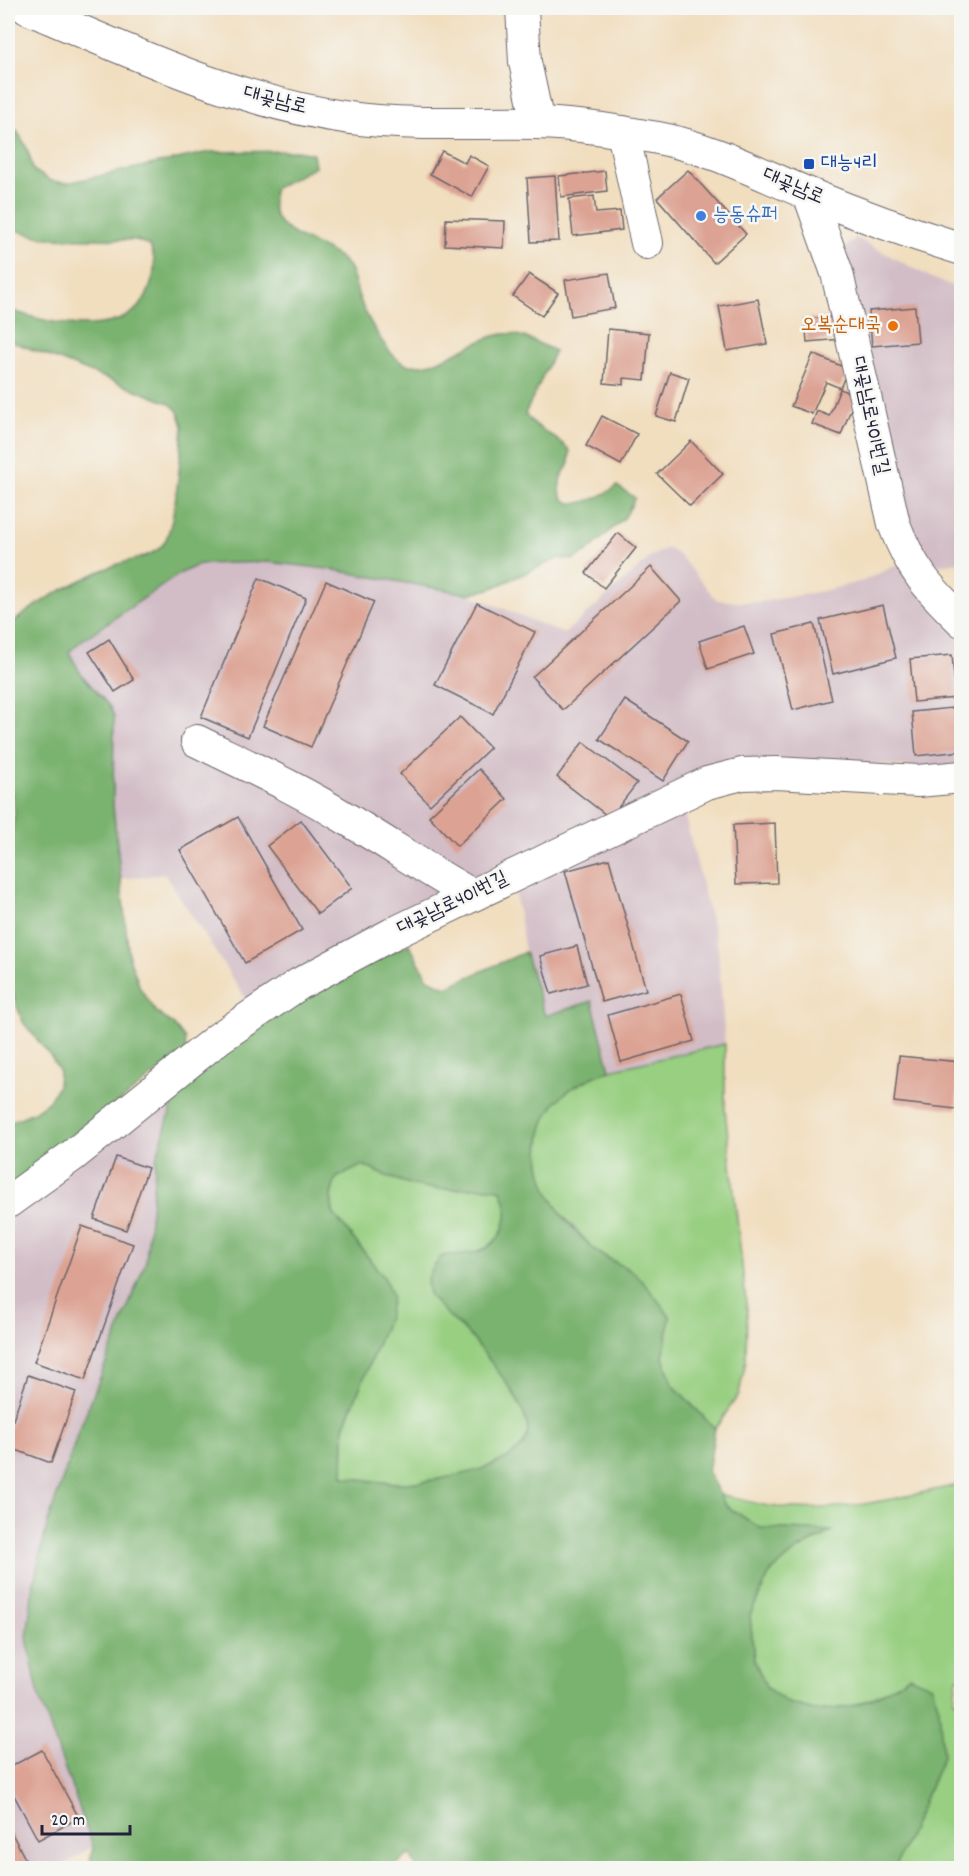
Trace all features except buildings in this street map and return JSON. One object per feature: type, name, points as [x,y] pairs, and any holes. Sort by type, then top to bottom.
[{"type":"street","name":"대곶남로","points":[[27,8],[196,78],[244,95],[292,107],[349,118],[398,123],[538,123],[593,127],[661,138],[702,150],[914,234],[962,249]]},
{"type":"street","points":[[522,8],[525,62],[538,123]]},
{"type":"street","points":[[623,132],[647,243]]},
{"type":"street","name":"대곶남로401번길","points":[[809,194],[837,273],[894,524],[906,556],[928,588],[962,621]]},
{"type":"street","points":[[197,741],[287,784],[347,818],[418,865],[472,895]]},
{"type":"street","name":"대곶남로401번길","points":[[8,1202],[72,1156],[219,1038],[299,984],[472,895],[707,783],[742,774],[776,773],[918,781],[962,777]]},
{"type":"shaded area","points":[[856,238],[934,279],[961,289],[961,562],[929,566],[914,544],[845,248]]},
{"type":"shaded area","points":[[668,548],[680,556],[717,600],[736,602],[760,602],[823,591],[863,581],[900,563],[961,631],[961,765],[941,768],[772,759],[249,1004],[165,874],[120,879],[113,806],[110,707],[81,674],[69,652],[81,641],[181,573],[200,564],[223,562],[268,562],[328,569],[468,594],[564,634],[652,556]]},
{"type":"shaded area","points":[[682,805],[718,948],[725,1044],[610,1070],[592,1001],[545,1016],[525,952],[514,886]]},
{"type":"shaded area","points":[[177,1089],[156,1159],[146,1261],[77,1437],[47,1525],[33,1586],[27,1638],[74,1796],[93,1846],[60,1868],[8,1868],[8,1214]]},
{"type":"green space","points":[[8,121],[25,144],[33,170],[51,181],[67,183],[209,152],[297,151],[313,154],[315,167],[275,188],[273,205],[277,218],[286,228],[339,257],[349,267],[367,315],[379,337],[394,356],[409,365],[421,365],[445,358],[480,341],[504,334],[523,337],[555,351],[525,414],[535,425],[570,451],[569,463],[560,480],[561,494],[565,500],[573,503],[582,502],[602,495],[617,486],[635,498],[625,517],[586,553],[572,560],[559,558],[490,589],[468,594],[328,569],[268,562],[200,564],[181,573],[81,641],[69,652],[81,674],[110,707],[114,716],[113,806],[129,957],[140,988],[156,1012],[174,1025],[185,1039],[186,1050],[8,1189],[8,1126],[12,1121],[34,1112],[49,1101],[58,1085],[59,1071],[52,1058],[23,1022],[8,982],[8,860],[15,812],[8,781],[8,627],[56,593],[117,564],[147,556],[164,543],[175,505],[183,426],[178,411],[169,403],[8,340],[8,309],[65,324],[106,323],[124,317],[139,307],[149,290],[153,278],[154,257],[150,246],[137,240],[44,238],[8,228]]},
{"type":"green space","points":[[409,944],[428,979],[446,987],[525,952],[545,1016],[592,1001],[610,1070],[574,1087],[555,1103],[548,1113],[540,1140],[539,1156],[546,1187],[562,1214],[583,1239],[599,1253],[635,1274],[670,1316],[663,1358],[673,1385],[715,1429],[708,1472],[725,1505],[760,1528],[832,1531],[797,1550],[770,1573],[750,1615],[754,1660],[767,1688],[788,1703],[818,1711],[849,1707],[874,1698],[909,1676],[932,1686],[939,1708],[943,1756],[895,1868],[417,1868],[410,1854],[392,1868],[89,1868],[93,1846],[39,1697],[27,1638],[33,1586],[47,1525],[77,1436],[146,1261],[156,1159],[177,1089],[274,1017],[333,979]],"holes":[[[363,1165],[402,1182],[433,1189],[500,1189],[506,1204],[506,1220],[495,1242],[478,1252],[442,1256],[430,1273],[427,1282],[432,1298],[476,1343],[506,1382],[524,1413],[527,1424],[526,1439],[517,1451],[501,1461],[460,1475],[421,1482],[392,1483],[343,1477],[344,1427],[388,1318],[392,1297],[385,1279],[333,1213],[331,1195],[336,1178]]]},
{"type":"green space","points":[[725,1044],[725,1109],[747,1311],[746,1360],[739,1394],[715,1429],[673,1385],[663,1357],[670,1316],[635,1273],[596,1251],[560,1213],[542,1181],[539,1152],[543,1119],[561,1096],[582,1081],[610,1070]]},
{"type":"green space","points":[[363,1165],[392,1178],[423,1187],[500,1189],[506,1204],[506,1220],[495,1242],[478,1252],[442,1256],[430,1273],[427,1283],[432,1298],[476,1343],[506,1382],[524,1413],[527,1424],[526,1439],[517,1451],[501,1461],[460,1475],[421,1482],[391,1483],[343,1477],[344,1427],[388,1318],[385,1279],[333,1213],[331,1195],[336,1178]]},
{"type":"green space","points":[[961,1484],[962,1678],[957,1678],[954,1700],[962,1703],[961,1868],[895,1868],[943,1756],[909,1676],[874,1698],[850,1707],[818,1711],[788,1703],[767,1688],[754,1660],[750,1615],[770,1573],[797,1550],[831,1532],[760,1528],[725,1506],[719,1494],[769,1506],[817,1508],[866,1504]]},
{"type":"place","name":"대능4리","points":[[809,164]]},
{"type":"place","name":"능동슈퍼","points":[[701,216]]},
{"type":"place","name":"오복순대국","points":[[893,326]]}]
